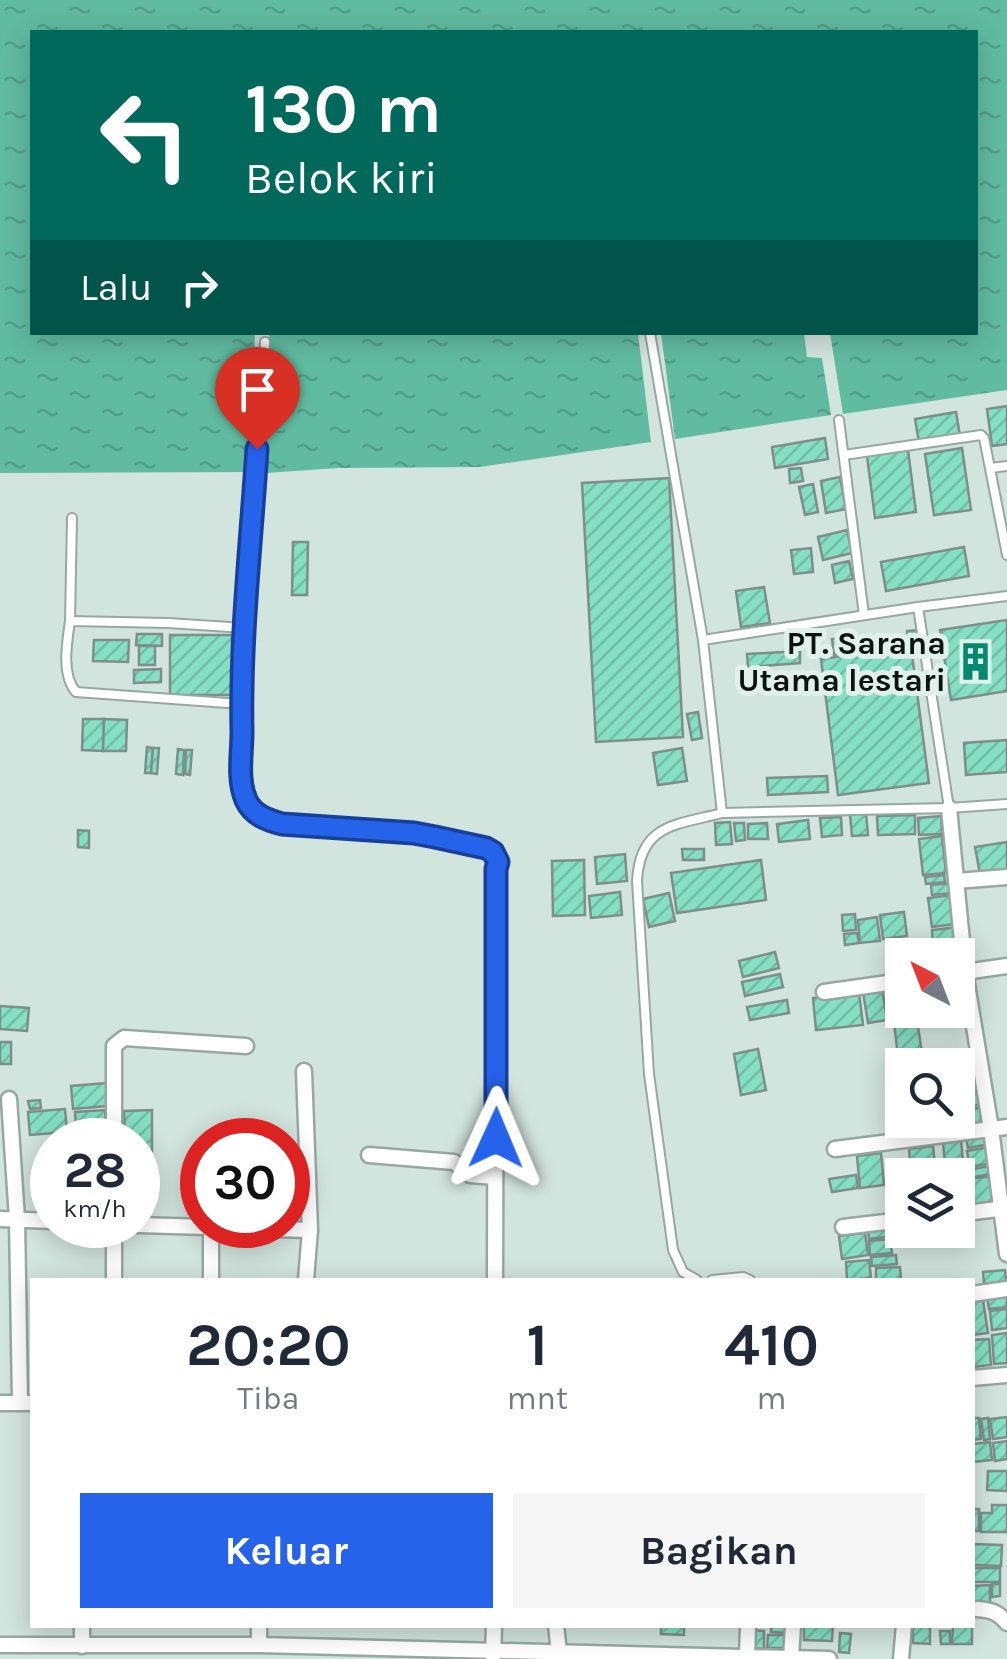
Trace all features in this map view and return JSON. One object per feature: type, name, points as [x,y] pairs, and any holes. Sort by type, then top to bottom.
[{"type":"street","points":[[949,808],[959,938]]},
{"type":"street","points":[[496,869],[496,1278]]},
{"type":"street","points":[[956,882],[1007,877]]},
{"type":"street","points":[[975,971],[1007,966]]},
{"type":"street","points":[[824,992],[885,983]]},
{"type":"street","points":[[972,1028],[991,1129],[1007,1254]]},
{"type":"street","points":[[114,1118],[114,1046],[119,1040],[246,1046]]},
{"type":"street","points":[[304,1070],[306,1118]]},
{"type":"street","points":[[0,1403],[26,1403],[9,1099]]},
{"type":"street","points":[[835,1149],[1007,1127]]},
{"type":"street","points":[[369,1155],[454,1162],[470,1175],[496,1177]]},
{"type":"street","points":[[975,1212],[1003,1208]]},
{"type":"street","points":[[0,1219],[30,1220]]},
{"type":"street","points":[[843,1227],[885,1222]]},
{"type":"street","points":[[114,1248],[114,1278]]},
{"type":"street","points":[[210,1248],[211,1278]]},
{"type":"street","points":[[306,1278],[309,1248]]},
{"type":"street","points":[[975,1294],[1007,1289]]},
{"type":"street","points":[[975,1378],[1007,1375]]},
{"type":"street","points":[[976,1609],[1000,1614],[1007,1623]]},
{"type":"street","points":[[82,1628],[82,1646]]},
{"type":"street","points":[[259,1628],[259,1645]]},
{"type":"street","points":[[486,1652],[493,1628]]},
{"type":"street","points":[[556,1628],[559,1654]]},
{"type":"street","points":[[748,1628],[748,1657]]},
{"type":"street","points":[[791,1658],[793,1628]]},
{"type":"street","points":[[902,1659],[904,1628]]},
{"type":"street","points":[[0,1645],[259,1645],[317,1652],[828,1659]]},
{"type":"lane","points":[[650,335],[703,640],[722,813]]},
{"type":"lane","points":[[265,342],[241,704],[244,796],[250,808],[266,820],[282,824],[414,833],[486,848],[498,862],[496,869]]},
{"type":"lane","points":[[839,420],[864,615]]},
{"type":"lane","points":[[844,456],[981,435],[1007,555]]},
{"type":"lane","points":[[991,468],[1007,466]]},
{"type":"lane","points":[[72,518],[67,666],[70,686],[76,692],[241,704]]},
{"type":"lane","points":[[703,640],[1007,596]]},
{"type":"lane","points":[[918,607],[949,808]]},
{"type":"lane","points":[[70,621],[245,628]]},
{"type":"lane","points":[[694,1278],[683,1272],[673,1250],[648,1074],[637,881],[638,862],[648,843],[661,829],[722,813],[1007,804]]},
{"type":"water","points":[[0,0],[1007,0],[1007,390],[843,414],[830,335],[978,335],[978,30],[30,30],[30,335],[255,335],[251,472],[0,473]]},
{"type":"water","points":[[269,335],[638,335],[651,442],[480,467],[266,473]]},
{"type":"water","points":[[661,335],[804,335],[807,357],[822,358],[831,415],[675,439]]},
{"type":"building","points":[[1007,406],[1007,444],[992,446],[987,409]]},
{"type":"building","points":[[956,412],[960,436],[919,442],[915,419]]},
{"type":"building","points":[[825,438],[828,459],[775,468],[772,447]]},
{"type":"building","points":[[962,448],[971,510],[934,515],[925,454]]},
{"type":"building","points":[[908,450],[916,512],[875,518],[867,456]]},
{"type":"building","points":[[801,468],[803,481],[790,483],[789,469]]},
{"type":"building","points":[[840,477],[846,509],[826,513],[821,481]]},
{"type":"building","points":[[669,478],[683,737],[596,742],[582,483]]},
{"type":"building","points":[[813,484],[818,512],[805,515],[799,487]]},
{"type":"building","points":[[847,530],[852,553],[823,560],[818,537]]},
{"type":"building","points":[[293,542],[308,542],[307,595],[292,595]]},
{"type":"building","points":[[964,547],[969,576],[886,591],[881,562]]},
{"type":"building","points":[[811,548],[813,572],[794,574],[791,550]]},
{"type":"building","points":[[849,561],[853,579],[835,583],[832,565]]},
{"type":"building","points":[[764,587],[770,623],[741,627],[736,591]]},
{"type":"building","name":"PT. Sarana Utama lestari","points":[[1007,620],[1007,691],[951,700],[940,630]]},
{"type":"building","points":[[917,630],[919,644],[908,645],[907,631]]},
{"type":"building","points":[[137,634],[162,634],[162,646],[136,645]]},
{"type":"building","points":[[170,635],[232,635],[232,695],[170,695]]},
{"type":"building","points":[[866,635],[868,651],[834,655],[832,639]]},
{"type":"building","points":[[94,640],[129,640],[128,662],[93,661]]},
{"type":"building","points":[[139,646],[155,646],[155,665],[139,665]]},
{"type":"building","points":[[911,647],[929,783],[838,795],[821,659]]},
{"type":"building","points":[[800,651],[800,663],[748,667],[747,654]]},
{"type":"building","points":[[161,669],[161,682],[134,683],[134,670]]},
{"type":"building","points":[[698,712],[702,738],[692,740],[687,714]]},
{"type":"building","points":[[83,719],[104,719],[103,751],[82,750]]},
{"type":"building","points":[[104,719],[127,720],[126,751],[103,751]]},
{"type":"building","points":[[1007,740],[1007,772],[966,775],[964,743]]},
{"type":"building","points":[[147,747],[153,748],[151,773],[145,773]]},
{"type":"building","points":[[153,748],[159,748],[157,774],[151,773]]},
{"type":"building","points":[[682,748],[687,781],[658,785],[653,753]]},
{"type":"building","points":[[178,749],[184,750],[183,775],[176,774]]},
{"type":"building","points":[[186,750],[192,750],[190,775],[185,774]]},
{"type":"building","points":[[827,776],[828,792],[768,795],[767,778]]},
{"type":"building","points":[[866,813],[868,835],[852,836],[850,815]]},
{"type":"building","points":[[915,815],[915,834],[878,835],[877,816]]},
{"type":"building","points":[[941,816],[942,834],[919,835],[918,818]]},
{"type":"building","points":[[841,817],[842,835],[822,837],[820,818]]},
{"type":"building","points":[[808,820],[810,839],[779,842],[777,824]]},
{"type":"building","points":[[730,822],[732,844],[716,845],[715,823]]},
{"type":"building","points":[[734,823],[744,823],[745,840],[736,841]]},
{"type":"building","points":[[767,823],[768,839],[748,839],[748,824]]},
{"type":"building","points":[[78,830],[89,831],[89,848],[78,847]]},
{"type":"building","points":[[942,836],[946,873],[923,875],[919,839]]},
{"type":"building","points":[[1007,842],[1007,869],[980,874],[975,847]]},
{"type":"building","points":[[682,849],[704,849],[704,860],[683,860]]},
{"type":"building","points":[[625,854],[627,881],[597,884],[595,857]]},
{"type":"building","points":[[584,860],[585,915],[553,916],[552,861]]},
{"type":"building","points":[[761,860],[766,900],[677,913],[671,873]]},
{"type":"building","points":[[944,875],[945,882],[926,884],[925,877]]},
{"type":"building","points":[[953,883],[953,893],[932,895],[931,885]]},
{"type":"building","points":[[620,892],[622,915],[591,918],[589,896]]},
{"type":"building","points":[[669,893],[675,921],[649,927],[643,899]]},
{"type":"building","points":[[953,895],[956,924],[932,927],[928,898]]},
{"type":"building","points":[[904,912],[907,936],[883,939],[880,915]]},
{"type":"building","points":[[855,914],[856,930],[843,931],[842,915]]},
{"type":"building","points":[[877,917],[880,941],[860,943],[858,920]]},
{"type":"building","points":[[959,927],[960,938],[932,938],[932,930]]},
{"type":"building","points":[[857,933],[859,943],[845,945],[844,934]]},
{"type":"building","points":[[775,952],[779,968],[743,977],[739,961]]},
{"type":"building","points":[[780,974],[783,987],[745,996],[742,982]]},
{"type":"building","points":[[882,988],[885,1020],[868,1023],[863,992]]},
{"type":"building","points":[[859,993],[863,1025],[816,1030],[813,998]]},
{"type":"building","points":[[787,1000],[789,1013],[750,1020],[747,1007]]},
{"type":"building","points":[[0,1006],[29,1008],[27,1031],[0,1029]]},
{"type":"building","points":[[895,1028],[918,1028],[921,1048],[897,1048]]},
{"type":"building","points":[[0,1042],[11,1042],[11,1064],[0,1064]]},
{"type":"building","points":[[758,1049],[766,1090],[741,1095],[734,1054]]},
{"type":"building","points":[[106,1083],[107,1106],[73,1109],[71,1086]]},
{"type":"building","points":[[981,1088],[984,1104],[975,1105],[975,1089]]},
{"type":"building","points":[[40,1100],[41,1108],[30,1109],[28,1101]]},
{"type":"building","points":[[983,1107],[986,1127],[975,1129],[975,1108]]},
{"type":"building","points":[[65,1109],[66,1118],[30,1118],[30,1135],[28,1112]]},
{"type":"building","points":[[105,1110],[106,1118],[75,1118],[75,1112]]},
{"type":"building","points":[[152,1110],[152,1118],[124,1118],[124,1111]]},
{"type":"building","points":[[988,1134],[990,1144],[968,1148],[966,1138]]},
{"type":"building","points":[[961,1141],[963,1158],[944,1158],[943,1143]]},
{"type":"building","points":[[933,1146],[934,1158],[910,1158],[909,1149]]},
{"type":"building","points":[[989,1147],[992,1163],[975,1166],[975,1158],[968,1158],[967,1151]]},
{"type":"building","points":[[881,1153],[884,1185],[860,1188],[857,1156]]},
{"type":"building","points":[[991,1166],[992,1174],[975,1177],[975,1169]]},
{"type":"building","points":[[856,1175],[858,1188],[832,1192],[829,1179]]},
{"type":"building","points":[[993,1176],[996,1204],[975,1207],[975,1178]]},
{"type":"building","points":[[885,1228],[885,1237],[869,1239],[868,1230]]},
{"type":"building","points":[[865,1233],[868,1255],[842,1259],[839,1236]]},
{"type":"building","points":[[885,1239],[885,1248],[891,1248],[892,1253],[870,1255],[869,1241]]},
{"type":"building","points":[[896,1255],[897,1264],[872,1266],[871,1257]]},
{"type":"building","points":[[869,1260],[871,1278],[847,1278],[846,1262]]},
{"type":"building","points":[[900,1267],[901,1278],[876,1278],[876,1268]]},
{"type":"building","points":[[1005,1270],[1006,1281],[984,1284],[983,1272]]},
{"type":"building","points":[[1007,1294],[1007,1307],[989,1309],[987,1296]]},
{"type":"building","points":[[983,1300],[988,1333],[975,1335],[975,1301]]},
{"type":"building","points":[[1007,1309],[1007,1328],[992,1330],[990,1311]]},
{"type":"building","points":[[1007,1333],[1007,1363],[994,1364],[992,1335]]},
{"type":"building","points":[[989,1339],[991,1365],[975,1367],[975,1340]]},
{"type":"building","points":[[1007,1417],[1007,1437],[993,1439],[990,1419]]},
{"type":"building","points":[[975,1418],[979,1418],[981,1439],[975,1440]]},
{"type":"building","points":[[988,1418],[990,1439],[984,1440],[981,1419]]},
{"type":"building","points":[[1007,1441],[1007,1459],[995,1461],[993,1443]]},
{"type":"building","points":[[990,1442],[992,1460],[975,1462],[975,1444]]},
{"type":"building","points":[[988,1471],[1007,1471],[1007,1491],[987,1490]]},
{"type":"building","points":[[992,1505],[1007,1505],[1007,1532],[981,1532],[981,1513],[992,1513]]},
{"type":"building","points":[[975,1509],[979,1509],[979,1531],[975,1531]]},
{"type":"building","points":[[975,1544],[1002,1545],[1001,1566],[975,1565]]},
{"type":"building","points":[[975,1568],[1000,1568],[1000,1582],[975,1582]]},
{"type":"building","points":[[992,1584],[1000,1584],[1000,1596],[992,1597]]},
{"type":"building","points":[[990,1585],[990,1605],[975,1605],[975,1586]]},
{"type":"building","points":[[661,1628],[684,1628],[684,1635],[661,1634]]},
{"type":"building","points":[[771,1628],[787,1628],[787,1633],[771,1632]]},
{"type":"building","points":[[804,1628],[833,1628],[832,1641],[804,1640]]},
{"type":"building","points":[[913,1628],[930,1628],[930,1644],[913,1643]]},
{"type":"building","points":[[953,1628],[972,1628],[972,1644],[952,1644]]},
{"type":"building","points":[[751,1630],[764,1631],[764,1649],[750,1648]]},
{"type":"building","points":[[940,1631],[950,1631],[950,1644],[941,1644]]},
{"type":"building","points":[[840,1633],[851,1634],[849,1653],[839,1652]]},
{"type":"building","points":[[768,1635],[786,1635],[786,1648],[767,1648]]},
{"type":"place","name":"PT. Sarana Utama lestari","points":[[976,661]]},
{"type":"route","points":[[257,449],[241,704],[244,796],[250,808],[266,820],[282,824],[414,833],[493,852],[498,862],[496,1138]]}]
